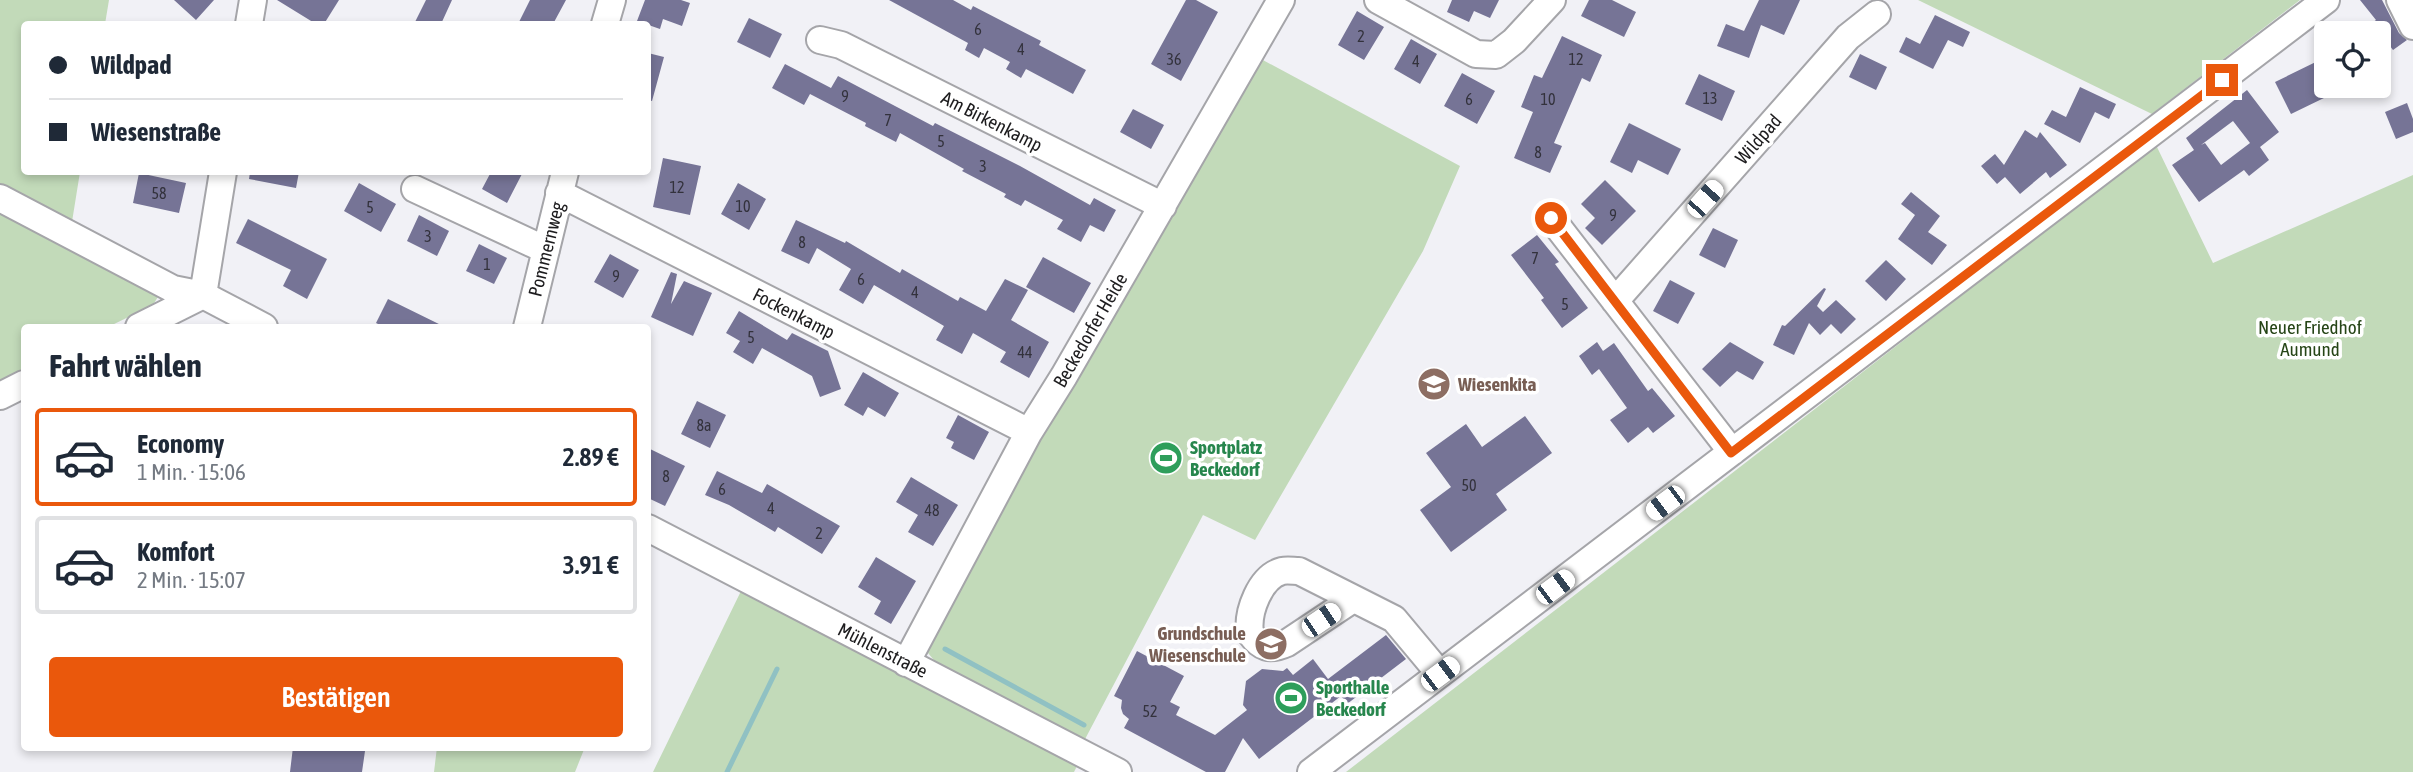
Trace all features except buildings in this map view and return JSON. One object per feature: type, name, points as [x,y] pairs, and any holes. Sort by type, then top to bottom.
[{"type":"street","points":[[250,21],[253,0]]},
{"type":"street","points":[[607,21],[612,0]]},
{"type":"street","name":"Beckedorfer Heide","points":[[906,663],[1029,432],[1281,0]]},
{"type":"street","points":[[1378,0],[1476,54],[1496,55],[1514,41],[1552,0]]},
{"type":"street","points":[[1311,772],[2326,0]]},
{"type":"street","points":[[2400,0],[2413,26]]},
{"type":"street","name":"Wildpad","points":[[1615,301],[1849,37],[1877,14]]},
{"type":"street","name":"Am Birkenkamp","points":[[820,40],[841,45],[1163,206]]},
{"type":"street","points":[[203,295],[223,175]]},
{"type":"street","name":"Pommernweg","points":[[528,324],[562,182]]},
{"type":"street","name":"Fockenkamp","points":[[562,182],[1029,432]]},
{"type":"street","points":[[415,188],[546,250]]},
{"type":"street","points":[[0,198],[173,289],[203,295],[258,324]]},
{"type":"street","points":[[1551,218],[1731,453]]},
{"type":"street","points":[[145,324],[203,295]]},
{"type":"street","points":[[0,396],[21,386]]},
{"type":"street","name":"Mühlenstraße","points":[[651,530],[1118,772]]},
{"type":"street","points":[[1353,598],[1394,620],[1440,674]]},
{"type":"green space","points":[[0,0],[109,0],[106,21],[21,21],[21,175],[80,175],[71,228],[162,290],[153,305],[114,324],[21,324],[21,370],[0,380]]},
{"type":"green space","points":[[1918,0],[2300,0],[2152,114]]},
{"type":"green space","name":"Sportplatz Beckedorf","points":[[1261,59],[1460,166],[1423,251],[1255,540],[1203,515],[1083,743],[938,665],[928,653],[929,633]]},
{"type":"green space","name":"Neuer Friedhof Aumund","points":[[2156,145],[2213,263],[2413,175],[2413,772],[1346,772]]},
{"type":"green space","points":[[741,591],[1078,764],[1074,772],[653,772]]},
{"type":"green space","points":[[437,751],[583,751],[575,772],[434,772]]},
{"type":"waterway","points":[[945,649],[1084,725]]},
{"type":"waterway","points":[[727,772],[777,669]]},
{"type":"place","name":"Wiesenkita","points":[[1434,384]]},
{"type":"place","name":"Sportplatz Beckedorf","points":[[1166,458]]},
{"type":"place","name":"Grundschule Wiesenschule","points":[[1271,644]]},
{"type":"place","name":"Sporthalle Beckedorf","points":[[1291,698]]},
{"type":"route","points":[[1551,218],[1731,453],[2222,80]]}]
